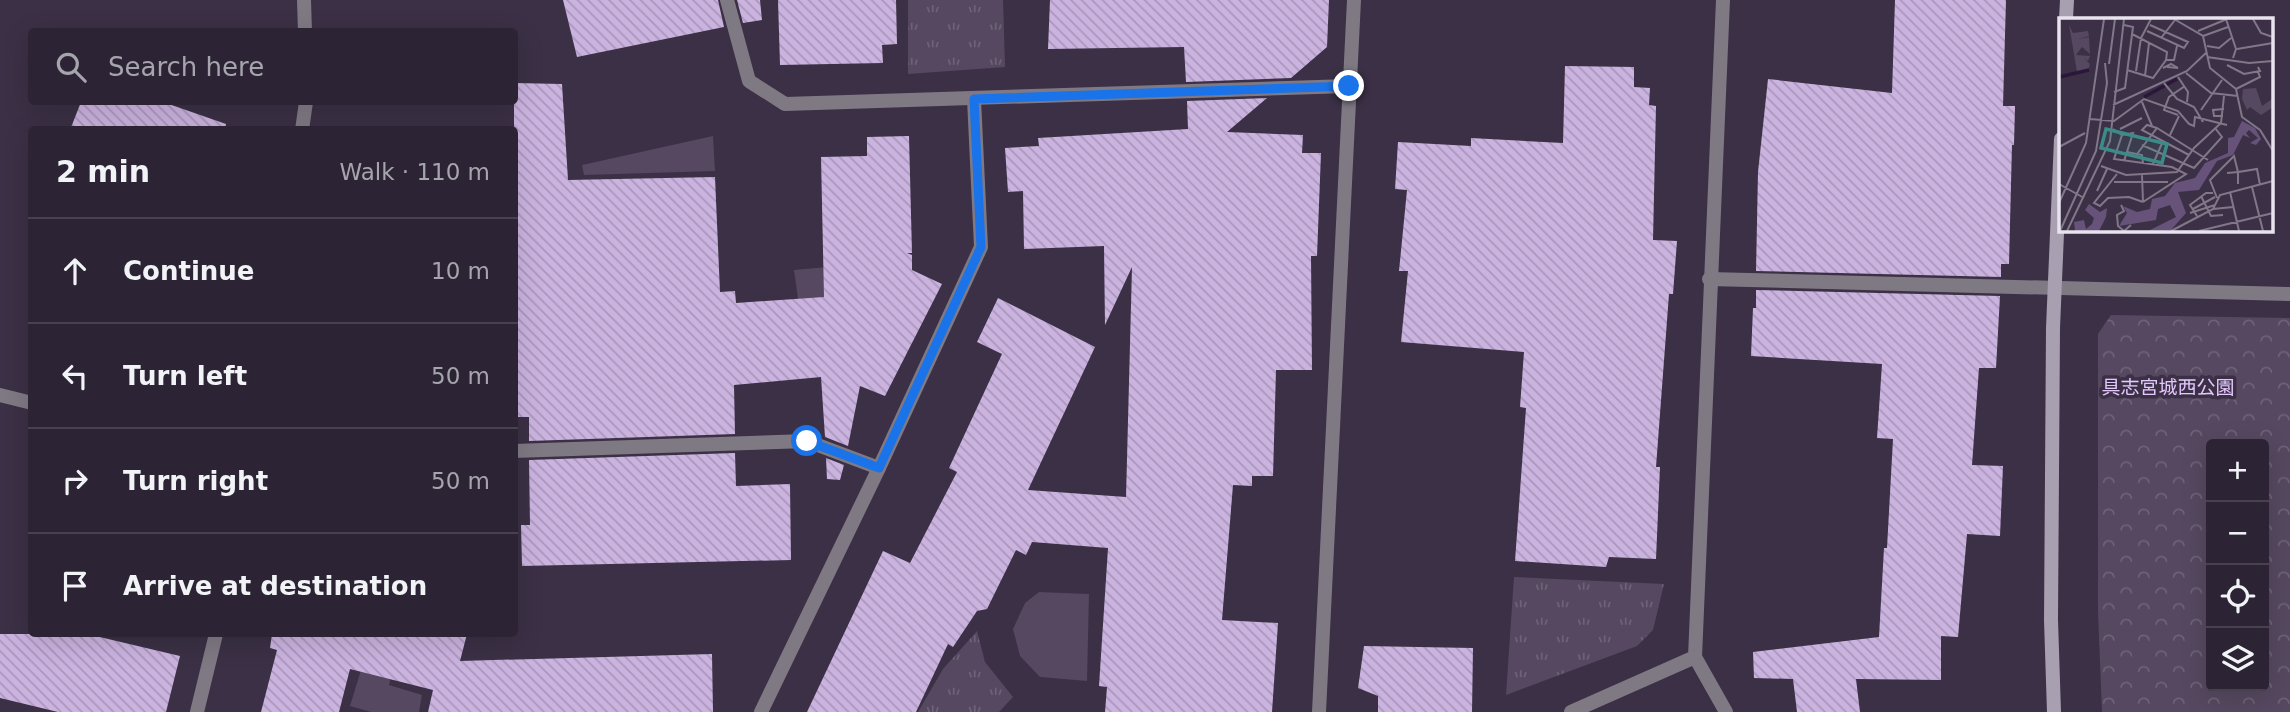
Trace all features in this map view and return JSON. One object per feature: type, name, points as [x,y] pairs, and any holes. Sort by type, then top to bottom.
[{"type":"street","points":[[304,0],[305,28]]},
{"type":"street","points":[[727,0],[749,81],[785,104],[1349,86]]},
{"type":"street","points":[[1319,712],[1354,0]]},
{"type":"street","points":[[1723,0],[1709,279],[1695,657],[1726,712]]},
{"type":"street","points":[[2066,18],[2067,0]]},
{"type":"street","points":[[761,712],[879,468],[981,247],[974,99]]},
{"type":"street","points":[[303,126],[306,105]]},
{"type":"street","points":[[2054,712],[2050,620],[2054,288],[2059,182]]},
{"type":"street","points":[[1709,279],[2290,294]]},
{"type":"street","points":[[0,395],[28,402]]},
{"type":"street","points":[[518,451],[807,441],[879,468]]},
{"type":"street","points":[[197,712],[215,637]]},
{"type":"street","points":[[1571,712],[1695,657]]},
{"type":"green space","points":[[908,0],[1003,0],[1005,67],[908,74]]},
{"type":"green space","points":[[713,136],[715,171],[584,175],[582,165]]},
{"type":"green space","points":[[883,262],[800,313],[794,270]]},
{"type":"green space","name":"具志宮城西公園","points":[[2111,315],[2290,318],[2290,712],[2102,712],[2098,611],[2098,334]]},
{"type":"green space","points":[[1514,577],[1664,584],[1653,630],[1637,646],[1506,695]]},
{"type":"green space","points":[[1039,592],[1089,594],[1087,681],[1040,677],[1020,656],[1013,629],[1025,603]]},
{"type":"green space","points":[[977,631],[985,662],[1013,697],[999,712],[918,712],[943,669]]},
{"type":"green space","points":[[371,637],[399,637],[389,685],[422,695],[419,712],[371,712],[350,706]]},
{"type":"building","points":[[563,0],[718,0],[724,27],[577,57]]},
{"type":"building","points":[[737,0],[760,0],[762,20],[743,23]]},
{"type":"building","points":[[778,0],[896,0],[897,44],[882,45],[883,63],[780,65]]},
{"type":"building","points":[[1050,0],[1329,0],[1327,47],[1291,78],[1186,82],[1184,47],[1048,49]]},
{"type":"building","points":[[1895,0],[2006,0],[2003,106],[2015,106],[2009,264],[2001,264],[2001,277],[1756,271],[1758,172],[1768,79],[1892,93]]},
{"type":"building","points":[[1565,66],[1634,67],[1634,87],[1650,88],[1649,105],[1656,106],[1653,240],[1677,241],[1673,294],[1669,294],[1656,467],[1660,467],[1656,559],[1609,557],[1606,567],[1515,561],[1526,408],[1520,407],[1524,352],[1401,342],[1408,271],[1399,271],[1407,190],[1395,189],[1398,142],[1471,146],[1471,138],[1563,143]]},
{"type":"building","points":[[518,83],[562,84],[568,180],[715,177],[720,292],[735,291],[736,303],[824,297],[821,157],[867,156],[867,137],[909,136],[912,253],[907,253],[912,255],[912,270],[942,284],[885,396],[860,386],[848,446],[825,437],[821,377],[734,385],[735,434],[529,441],[529,417],[518,417],[518,126],[514,126]]},
{"type":"building","points":[[1267,98],[1227,132],[1303,135],[1302,153],[1321,153],[1317,256],[1311,256],[1312,370],[1276,370],[1273,476],[1252,476],[1252,486],[1233,485],[1222,620],[1278,623],[1272,712],[1105,712],[1107,687],[1099,686],[1108,548],[1032,542],[1026,555],[1016,550],[987,609],[977,611],[953,647],[948,644],[916,712],[807,712],[883,551],[910,563],[957,472],[949,468],[1002,354],[977,342],[998,298],[1095,347],[1028,490],[1126,497],[1132,267],[1105,325],[1104,246],[1024,249],[1023,191],[1008,192],[1005,148],[1039,146],[1038,138],[1188,129],[1187,101]]},
{"type":"building","points":[[80,105],[172,105],[226,124],[226,126],[72,126]]},
{"type":"building","points":[[1756,290],[2000,296],[1996,368],[1979,368],[1972,465],[2003,466],[2000,536],[1967,534],[1958,637],[1941,636],[1941,680],[1856,679],[1860,712],[1797,712],[1793,679],[1754,678],[1753,652],[1879,637],[1893,439],[1877,438],[1882,364],[1751,356]]},
{"type":"building","points":[[735,453],[736,486],[790,484],[791,560],[522,566],[521,525],[530,525],[529,460]]},
{"type":"building","points":[[826,458],[844,465],[840,480],[827,479]]},
{"type":"building","points":[[0,634],[28,634],[28,637],[100,637],[180,656],[166,712],[58,712],[0,698]]},
{"type":"building","points":[[272,637],[466,637],[460,661],[712,654],[713,712],[428,712],[433,690],[350,669],[339,712],[261,712],[277,650],[270,648]]},
{"type":"building","points":[[1364,646],[1473,648],[1472,712],[1378,712],[1378,696],[1358,688]]},
{"type":"route","points":[[807,441],[879,468],[981,247],[974,99],[1349,86]]}]
